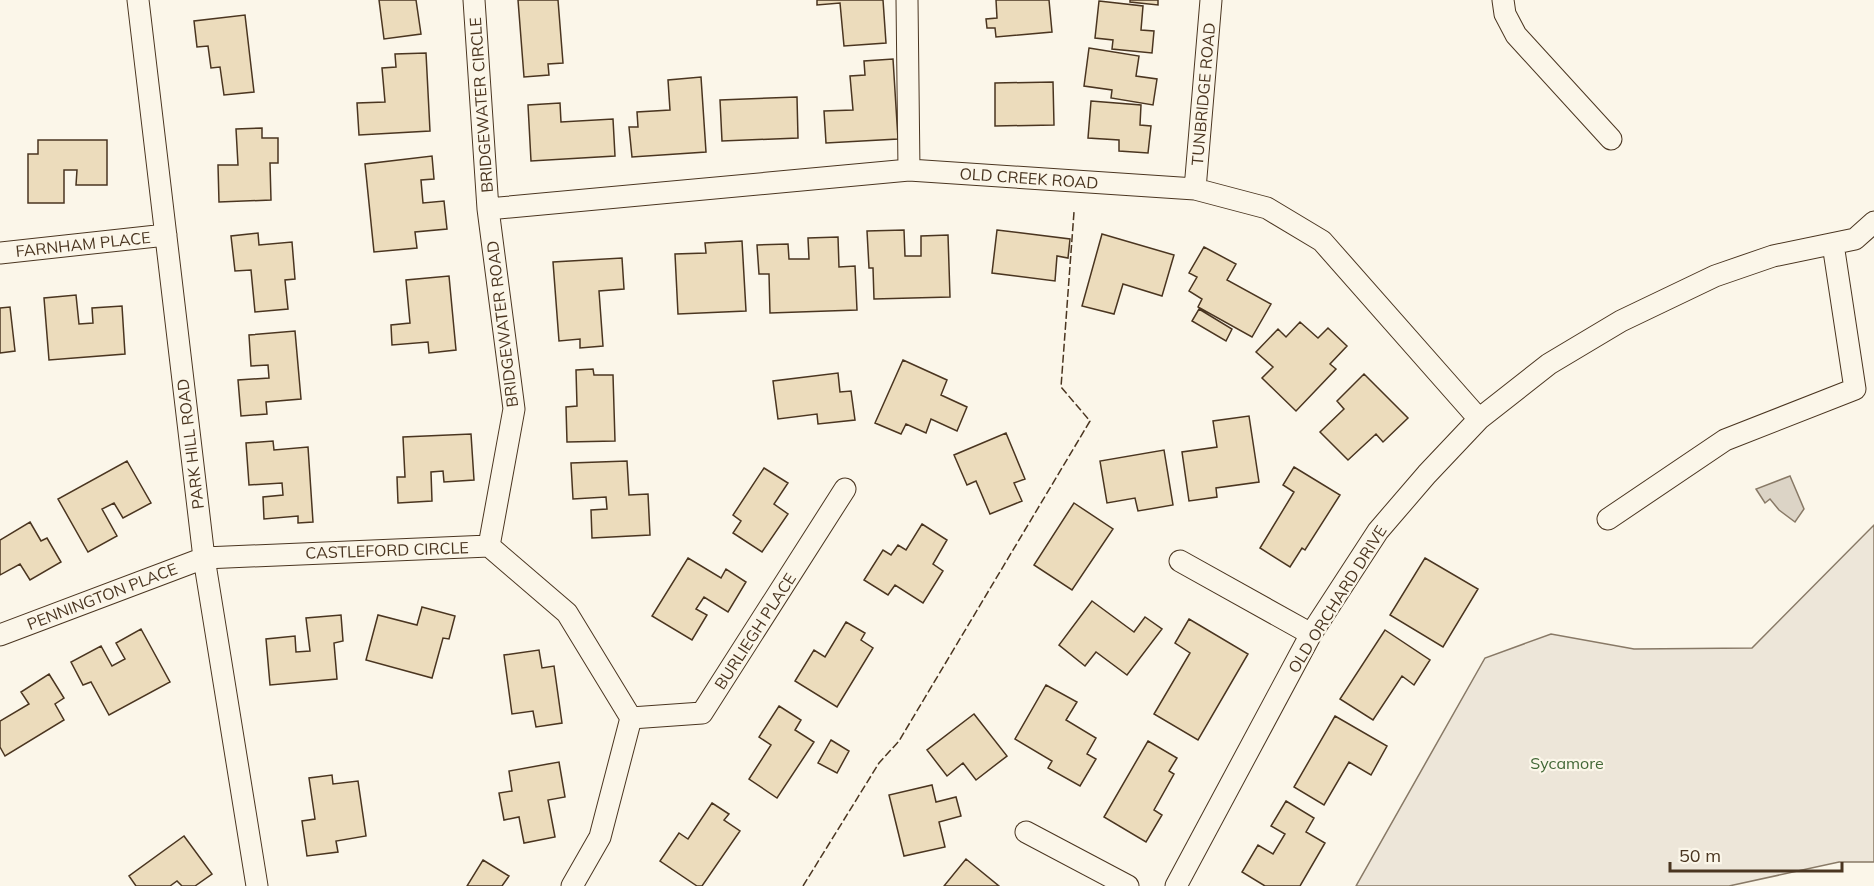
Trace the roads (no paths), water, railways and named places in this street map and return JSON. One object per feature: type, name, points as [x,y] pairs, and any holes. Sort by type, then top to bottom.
[{"type":"street","name":"PARK HILL ROAD","points":[[138,0],[204,558],[257,886]]},
{"type":"street","name":"BRIDGEWATER CIRCLE","points":[[474,0],[488,209]]},
{"type":"street","points":[[907,0],[909,170]]},
{"type":"street","name":"TUNBRIDGE ROAD","points":[[1195,189],[1210,0]]},
{"type":"street","points":[[1503,0],[1505,14],[1516,35],[1611,139]]},
{"type":"street","name":"OLD CREEK ROAD","points":[[488,209],[909,170],[1195,189],[1267,208],[1322,241],[1479,419]]},
{"type":"street","name":"BRIDGEWATER ROAD","points":[[488,209],[514,409],[489,546]]},
{"type":"street","name":"OLD ORCHARD DRIVE","points":[[1176,886],[1311,634],[1378,531],[1479,419],[1549,364],[1621,321],[1715,276],[1773,256],[1833,244],[1865,242],[1874,222]]},
{"type":"street","name":"FARNHAM PLACE","points":[[0,253],[166,235]]},
{"type":"street","points":[[1608,519],[1725,440],[1855,389],[1833,244]]},
{"type":"street","name":"BURLIEGH PLACE","points":[[632,718],[702,713],[845,489]]},
{"type":"street","name":"CASTLEFORD CIRCLE","points":[[204,558],[489,546],[567,614],[632,718]]},
{"type":"street","name":"PENNINGTON PLACE","points":[[0,635],[204,558]]},
{"type":"street","points":[[1180,561],[1311,634]]},
{"type":"street","points":[[572,886],[600,837],[632,718]]},
{"type":"street","points":[[1026,832],[1128,886]]},
{"type":"park label","name":"Sycamore","points":[[1567,763]]}]
